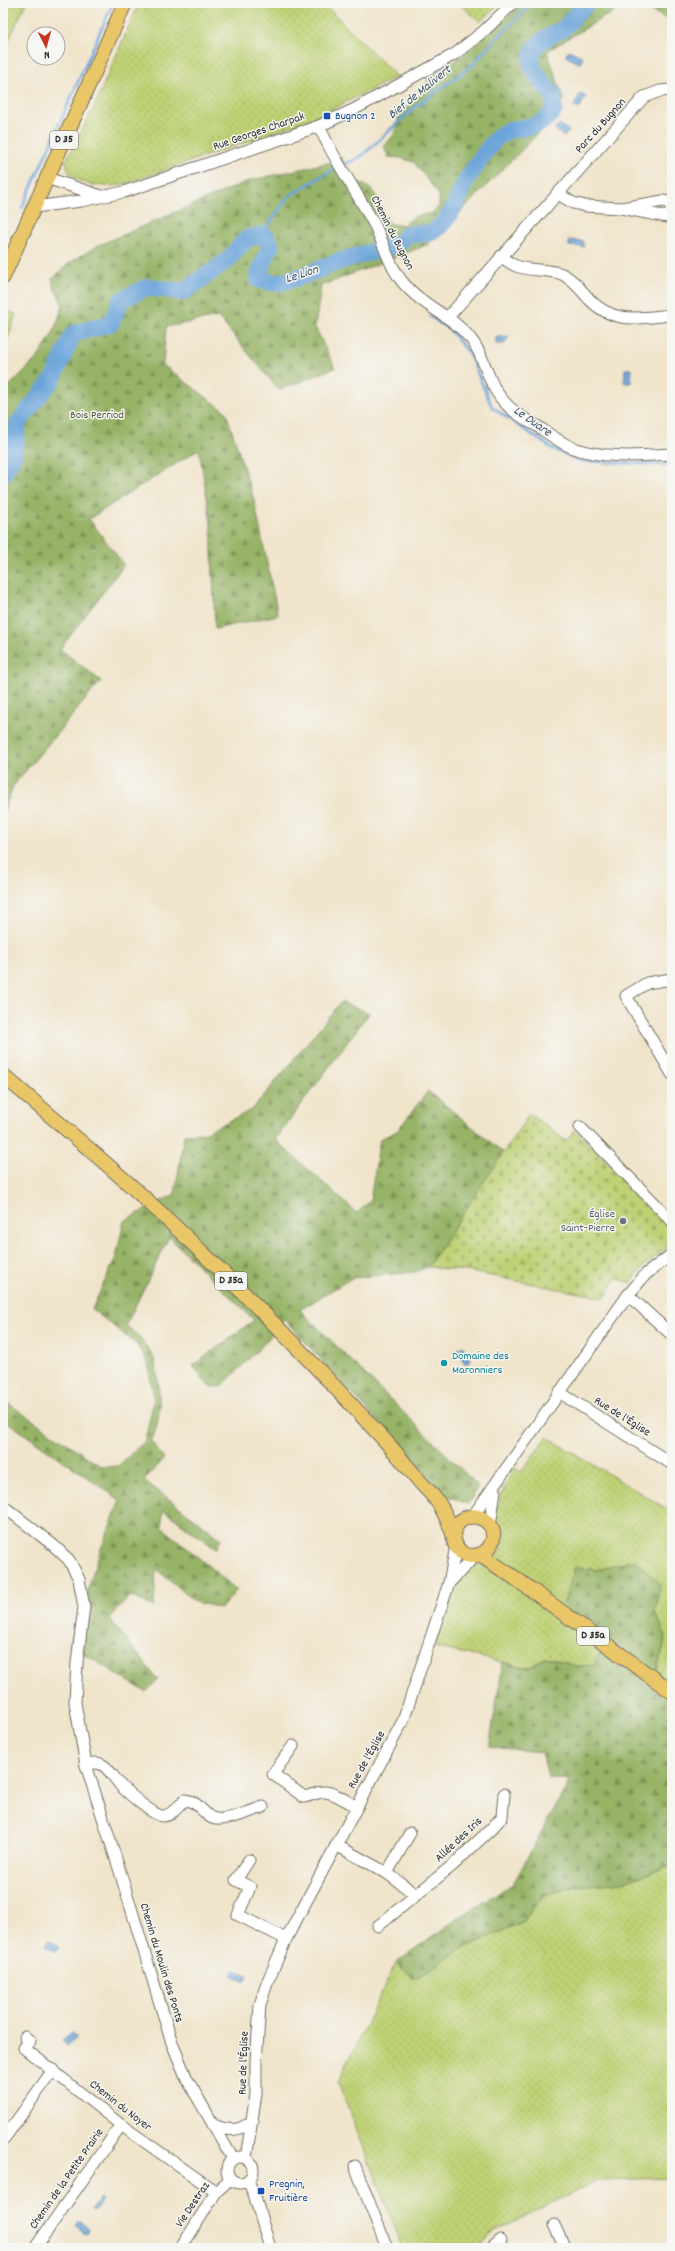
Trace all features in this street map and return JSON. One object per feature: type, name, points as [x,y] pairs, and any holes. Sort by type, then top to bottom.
[{"type":"main road","name":"D 35","points":[[3,277],[125,3]]},
{"type":"main road","name":"D 35a","points":[[3,1075],[136,1190],[251,1300],[372,1426],[440,1505],[454,1540]]},
{"type":"main road","name":"D 35a","points":[[440,1505],[468,1518]]},
{"type":"main road","points":[[480,1517],[490,1526],[493,1536],[483,1551],[465,1555],[454,1540],[455,1528],[468,1518],[480,1517]]},
{"type":"main road","name":"D 35a","points":[[483,1551],[515,1578],[672,1692]]},
{"type":"street","name":"Rue Georges Charpak","points":[[34,207],[81,201],[137,188],[319,126],[353,110],[455,54],[485,30],[513,3]]},
{"type":"street","name":"Parc du Bugnon","points":[[448,317],[644,98],[660,91],[672,90]]},
{"type":"street","name":"Chemin du Bugnon","points":[[319,126],[380,237],[388,259],[408,289],[422,301],[448,317],[470,338],[479,352],[500,398],[507,406],[532,424],[571,447],[584,451],[636,456],[672,454]]},
{"type":"street","points":[[47,178],[102,196]]},
{"type":"street","points":[[558,193],[573,203],[621,208],[668,217],[672,210]]},
{"type":"street","points":[[501,256],[514,265],[549,270],[563,275],[574,283],[599,309],[613,316],[633,318],[672,315]]},
{"type":"street","points":[[672,979],[647,984],[626,996],[672,1074]]},
{"type":"street","points":[[580,1127],[672,1221]]},
{"type":"street","points":[[468,1518],[495,1488],[506,1468],[628,1295],[646,1274],[672,1254]]},
{"type":"street","points":[[628,1295],[672,1335]]},
{"type":"street","name":"Rue de l'Église","points":[[559,1392],[672,1464]]},
{"type":"street","points":[[490,1526],[495,1488]]},
{"type":"street","name":"Chemin du Moulin des Ponts","points":[[3,1506],[53,1545],[69,1560],[79,1579],[84,1607],[77,1662],[75,1703],[86,1765],[172,2043],[187,2079],[233,2159]]},
{"type":"street","name":"Rue de l'Église","points":[[246,2158],[253,2121],[260,2005],[267,1983],[286,1939],[405,1716],[449,1583],[454,1540]]},
{"type":"street","name":"Rue de l'Église","points":[[449,1583],[483,1551]]},
{"type":"street","points":[[293,1746],[273,1774],[304,1797],[313,1796],[322,1792],[328,1793],[356,1806]]},
{"type":"street","points":[[86,1765],[94,1763],[106,1766],[121,1786],[154,1813],[164,1816],[171,1813],[185,1800],[193,1800],[212,1818],[220,1820],[263,1807]]},
{"type":"street","name":"Allée des Iris","points":[[378,1926],[415,1894],[453,1865],[502,1816],[504,1794]]},
{"type":"street","points":[[387,1873],[410,1833]]},
{"type":"street","points":[[336,1845],[387,1873],[415,1894]]},
{"type":"street","points":[[249,1860],[236,1880],[250,1887],[238,1915],[286,1939]]},
{"type":"street","name":"Chemin du Noyer","points":[[25,2037],[30,2041],[24,2048],[121,2125],[216,2192]]},
{"type":"street","points":[[3,2140],[53,2070]]},
{"type":"street","points":[[214,2125],[234,2130],[242,2128],[253,2121]]},
{"type":"street","name":"Chemin de la Petite Prairie","points":[[35,2248],[121,2125]]},
{"type":"street","points":[[246,2158],[253,2167],[252,2176],[248,2181],[238,2183],[230,2179],[227,2168],[233,2159],[246,2158]]},
{"type":"street","points":[[355,2166],[387,2248]]},
{"type":"street","name":"Vie Destraz","points":[[181,2248],[216,2192],[230,2179]]},
{"type":"street","points":[[248,2181],[261,2214],[270,2248]]},
{"type":"street","points":[[554,2225],[565,2248]]},
{"type":"street","points":[[492,2248],[501,2240]]},
{"type":"green space","points":[[3,3],[26,3],[3,53]]},
{"type":"green space","points":[[139,3],[323,3],[397,77],[314,118],[125,184],[99,186],[89,184],[80,181],[73,176],[68,169],[66,160],[95,105]]},
{"type":"green space","points":[[459,3],[501,3],[480,22]]},
{"type":"green space","name":"Bois Perriod","points":[[524,3],[628,3],[547,51],[564,99],[558,113],[429,244],[321,286],[315,327],[335,368],[279,390],[218,317],[166,327],[163,365],[226,412],[254,500],[278,615],[215,629],[211,523],[199,449],[89,519],[124,565],[60,649],[101,681],[13,786],[3,813],[3,392],[39,356],[54,331],[63,305],[54,288],[52,279],[68,264],[97,246],[248,181],[332,162],[340,155],[354,181],[370,188],[374,193],[385,217],[390,224],[403,225],[416,216],[432,213],[439,206],[439,195],[414,162],[401,158],[388,157],[384,146],[394,135],[399,115],[424,92],[428,77],[456,60]]},
{"type":"green space","points":[[637,3],[672,3],[672,22]]},
{"type":"green space","points":[[3,309],[16,314],[3,353]]},
{"type":"green space","points":[[341,1002],[369,1013],[275,1140],[357,1213],[370,1201],[380,1139],[397,1131],[428,1091],[504,1153],[428,1267],[415,1272],[352,1278],[300,1310],[478,1486],[468,1504],[445,1495],[284,1319],[264,1344],[221,1387],[209,1387],[193,1366],[254,1320],[169,1237],[126,1325],[149,1349],[154,1359],[158,1378],[159,1412],[155,1433],[151,1441],[164,1459],[144,1480],[221,1539],[216,1549],[163,1510],[162,1527],[237,1590],[221,1608],[195,1602],[156,1569],[154,1607],[130,1596],[109,1618],[158,1680],[146,1692],[70,1645],[99,1554],[120,1500],[3,1419],[3,1400],[102,1467],[118,1466],[145,1441],[154,1399],[148,1363],[137,1345],[92,1309],[116,1257],[124,1221],[175,1194],[184,1134],[204,1133],[252,1110]]},
{"type":"green space","points":[[529,1114],[566,1141],[575,1130],[672,1226],[672,1243],[644,1266],[631,1283],[616,1278],[605,1298],[466,1271],[428,1267]]},
{"type":"green space","points":[[547,1437],[672,1512],[672,1706],[652,1688],[666,1637],[655,1612],[660,1584],[635,1560],[597,1570],[575,1568],[606,1638],[594,1665],[576,1666],[546,1657],[529,1668],[434,1647],[445,1611],[455,1587],[462,1577],[470,1568],[480,1562],[487,1564],[501,1552],[498,1544],[499,1531],[495,1511],[513,1467],[521,1472]]},
{"type":"green space","points":[[635,1560],[660,1584],[655,1612],[666,1636],[652,1688],[672,1706],[672,1866],[623,1882],[576,1886],[544,1895],[522,1922],[460,1950],[415,1979],[396,1963],[454,1921],[513,1884],[570,1780],[548,1778],[542,1752],[489,1747],[503,1662],[529,1668],[546,1657],[576,1666],[594,1665],[606,1638],[563,1605],[575,1567],[597,1570]]},
{"type":"green space","points":[[672,1866],[672,2178],[598,2180],[495,2231],[477,2248],[403,2248],[338,2082],[396,1963],[415,1978],[460,1950],[522,1922],[544,1895],[576,1886],[623,1882]]},
{"type":"water","points":[[569,50],[583,57],[580,64],[565,56]]},
{"type":"water","points":[[580,94],[586,97],[579,109],[574,106]]},
{"type":"water","points":[[559,124],[569,131],[564,137],[555,129]]},
{"type":"water","points":[[569,240],[583,241],[584,247],[569,246]]},
{"type":"water","points":[[508,336],[505,344],[496,344],[496,337]]},
{"type":"water","points":[[625,369],[632,369],[631,383],[624,383]]},
{"type":"water","points":[[463,1346],[471,1361],[465,1364],[457,1350]]},
{"type":"water","points":[[49,1940],[59,1946],[56,1952],[46,1945]]},
{"type":"water","points":[[235,1969],[247,1976],[244,1982],[232,1975]]},
{"type":"water","points":[[72,2032],[77,2037],[67,2046],[62,2040]]},
{"type":"water","points":[[99,2198],[102,2200],[95,2210],[92,2208]]},
{"type":"water","points":[[79,2221],[89,2228],[88,2232],[85,2233],[76,2226]]},
{"type":"waterway","points":[[22,208],[113,3]]},
{"type":"waterway","name":"Bief de Malivert","points":[[342,165],[355,160],[365,153],[415,107],[474,64],[483,52],[532,3]]},
{"type":"waterway","name":"Le Lion","points":[[3,474],[13,457],[18,423],[53,379],[73,334],[111,323],[121,300],[147,287],[183,292],[228,260],[246,239],[261,235],[267,237],[271,245],[259,273],[259,280],[277,283],[297,278],[340,261],[398,244],[408,234],[429,233],[439,227],[449,215],[467,179],[495,140],[505,132],[512,129],[533,126],[540,123],[554,110],[554,97],[532,68],[532,55],[535,47],[544,39],[563,29],[587,3]]},
{"type":"waterway","name":"Bief de Malivert","points":[[261,235],[289,196],[337,167]]},
{"type":"waterway","points":[[397,254],[398,244]]},
{"type":"waterway","name":"Le Duare","points":[[430,316],[450,330],[470,355],[492,407],[553,449],[581,461],[672,465]]},
{"type":"place","name":"Bugnon 2","points":[[327,116]]},
{"type":"place","name":"Église Saint-Pierre","points":[[623,1221]]},
{"type":"place","name":"Domaine des Maronniers","points":[[444,1363]]},
{"type":"place","name":"Pregnin, Fruitière","points":[[261,2191]]}]
